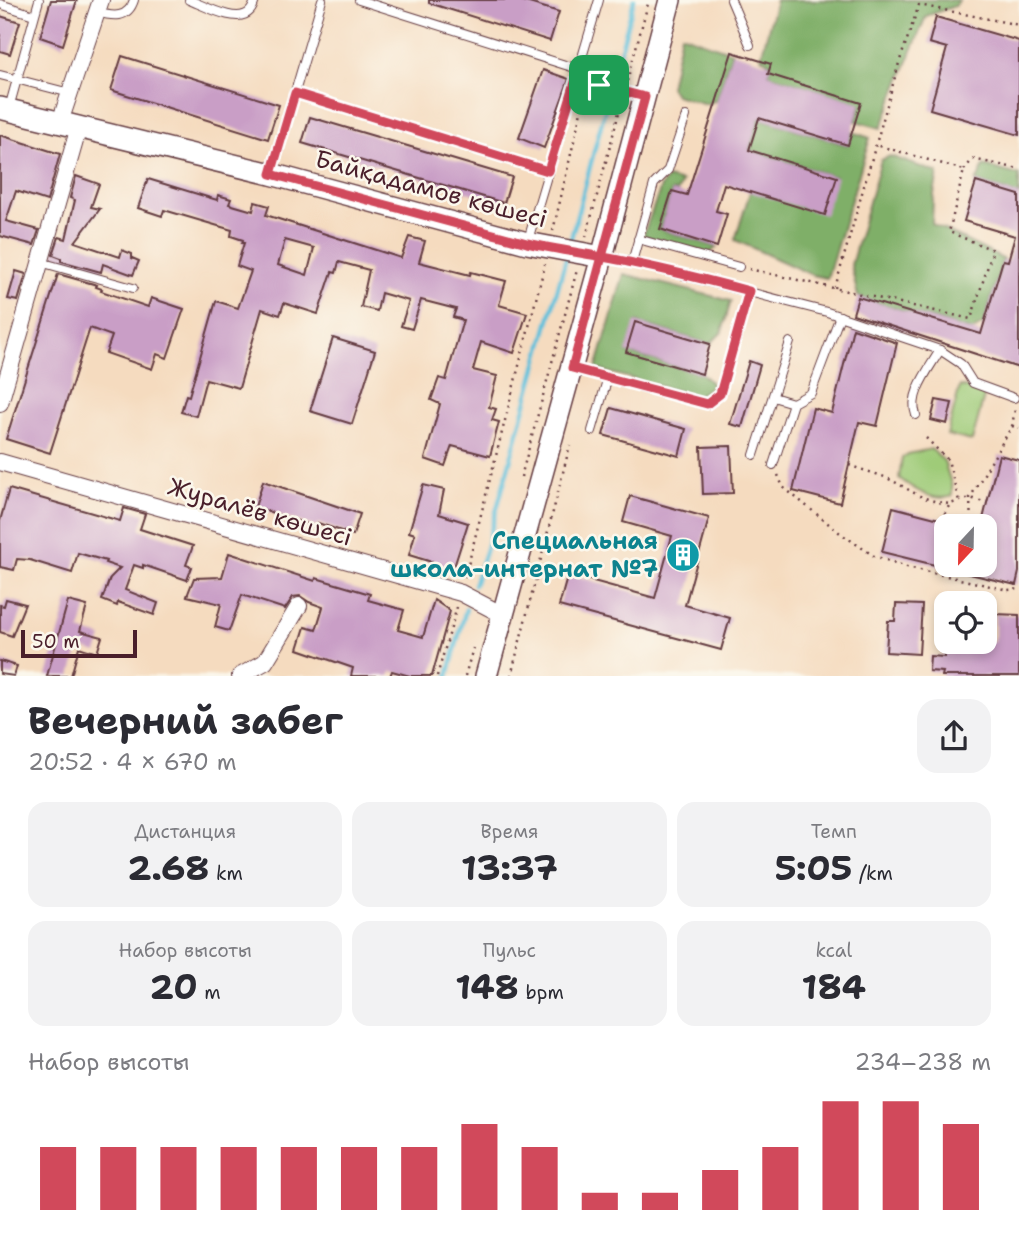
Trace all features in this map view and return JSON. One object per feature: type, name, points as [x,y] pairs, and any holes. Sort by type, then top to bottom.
[{"type":"street","points":[[486,676],[572,368],[574,252],[670,0]]},
{"type":"street","points":[[0,403],[40,262],[70,125],[70,93],[99,6]]},
{"type":"street","name":"Байқадамов көшесі","points":[[4,109],[271,174],[527,243],[574,252]]},
{"type":"street","name":"Журалёв көшесі","points":[[0,462],[461,593],[503,615]]},
{"type":"street","points":[[240,676],[265,662],[299,606]]},
{"type":"lane","points":[[4,109],[17,80],[39,0]]},
{"type":"lane","points":[[99,6],[110,16],[124,15],[134,0]]},
{"type":"lane","points":[[189,0],[232,16],[242,16],[251,11],[255,0]]},
{"type":"lane","points":[[271,174],[322,0]]},
{"type":"lane","points":[[359,0],[578,69]]},
{"type":"lane","points":[[527,243],[599,0]]},
{"type":"lane","points":[[731,0],[750,45]]},
{"type":"lane","points":[[0,4],[34,15]]},
{"type":"lane","points":[[0,75],[70,93]]},
{"type":"lane","points":[[576,79],[636,95]]},
{"type":"lane","points":[[295,93],[548,171]]},
{"type":"lane","points":[[632,262],[654,184],[668,170],[686,116]]},
{"type":"lane","points":[[638,239],[739,267]]},
{"type":"lane","points":[[574,252],[632,262],[840,316],[940,350],[961,365],[973,383],[1014,397]]},
{"type":"lane","points":[[40,262],[133,288]]},
{"type":"lane","points":[[572,368],[707,404],[720,394],[749,291]]},
{"type":"lane","points":[[773,465],[793,403],[811,393],[840,316]]},
{"type":"lane","points":[[754,455],[790,342]]},
{"type":"lane","points":[[916,415],[913,406],[915,397],[940,350]]},
{"type":"lane","points":[[592,431],[608,377]]},
{"type":"lane","points":[[773,397],[793,403]]},
{"type":"path","points":[[437,676],[461,593],[574,252],[636,95],[649,0]]},
{"type":"path","points":[[835,288],[919,5],[1019,25]]},
{"type":"path","points":[[517,489],[574,252],[588,82]]},
{"type":"path","points":[[876,145],[964,170]]},
{"type":"path","points":[[739,267],[971,319],[993,250],[949,232],[964,170],[973,159],[1019,169]]},
{"type":"path","points":[[971,514],[970,498],[1012,426],[1016,410],[1014,397]]},
{"type":"path","points":[[1012,426],[1019,428]]},
{"type":"path","points":[[926,438],[947,460],[959,501]]},
{"type":"path","points":[[773,465],[783,487],[840,533],[874,556],[906,567],[1009,590],[1019,589]]},
{"type":"path","points":[[849,465],[887,478],[909,492],[932,501],[950,504],[970,498],[987,503]]},
{"type":"path","points":[[944,514],[950,504]]},
{"type":"path","points":[[465,676],[475,641]]},
{"type":"green space","points":[[776,0],[959,0],[955,6],[926,16],[881,128],[856,121],[861,104],[768,74],[771,64],[761,57]]},
{"type":"green space","points":[[681,34],[732,52],[717,100],[706,104],[675,95],[670,87]]},
{"type":"green space","points":[[759,118],[847,145],[852,132],[870,138],[827,278],[812,275],[735,240],[750,192],[836,177],[749,150]]},
{"type":"green space","points":[[890,156],[938,173],[932,224],[1003,259],[984,323],[972,331],[858,297],[851,265],[881,160]]},
{"type":"green space","points":[[984,166],[1019,175],[1019,195],[976,182]]},
{"type":"green space","points":[[667,178],[682,182],[677,192],[672,191],[660,229],[717,247],[709,254],[643,236],[661,187]]},
{"type":"green space","points":[[624,274],[731,301],[722,332],[710,344],[636,322],[627,352],[702,374],[713,385],[697,396],[596,369]]},
{"type":"green space","points":[[960,386],[985,393],[972,441],[947,435]]},
{"type":"green space","points":[[931,449],[944,461],[952,496],[931,496],[899,478],[902,458]]},
{"type":"building","points":[[51,0],[77,0],[63,45],[40,37]]},
{"type":"building","points":[[429,0],[519,0],[559,12],[550,41],[429,3]]},
{"type":"building","points":[[0,16],[20,22],[10,54],[0,51]]},
{"type":"building","points":[[936,17],[1019,41],[1019,135],[930,109],[947,48],[929,43]]},
{"type":"building","points":[[732,52],[771,64],[768,74],[861,103],[848,145],[759,118],[749,150],[837,177],[825,215],[724,184],[716,211],[727,214],[717,247],[660,229],[672,191],[687,195]]},
{"type":"building","points":[[122,56],[279,105],[268,139],[111,90]]},
{"type":"building","points":[[543,70],[569,79],[544,148],[519,138]]},
{"type":"building","points":[[310,117],[512,177],[504,203],[302,143]]},
{"type":"building","points":[[0,135],[60,154],[47,201],[16,191],[6,221],[39,230],[34,245],[0,236]]},
{"type":"building","points":[[76,176],[99,184],[91,207],[100,209],[75,242],[120,257],[122,250],[132,254],[132,258],[139,261],[133,275],[103,264],[101,272],[61,261],[61,258],[53,255],[59,237],[66,239],[75,200],[70,198]]},
{"type":"building","points":[[148,179],[217,200],[218,195],[231,199],[229,204],[253,211],[255,202],[269,206],[266,215],[401,258],[409,237],[425,241],[419,262],[506,281],[499,305],[527,313],[514,353],[481,342],[473,370],[497,376],[489,407],[496,409],[492,420],[499,422],[490,456],[452,446],[445,466],[425,459],[440,404],[431,400],[439,378],[446,380],[463,320],[453,317],[456,309],[421,300],[412,329],[401,326],[409,301],[381,293],[377,311],[361,307],[369,270],[339,262],[336,273],[332,272],[318,314],[284,303],[280,315],[262,309],[239,388],[206,379],[196,416],[181,412],[186,395],[189,396],[216,301],[238,308],[251,271],[237,266],[244,243],[243,240],[231,236],[232,230],[164,210],[162,216],[138,208]],"holes":[[[285,240],[314,248],[307,275],[278,265]]]},
{"type":"building","points":[[976,182],[1019,195],[1019,368],[853,314],[858,297],[981,334],[1003,260],[1008,261],[1015,236],[964,221]]},
{"type":"building","points":[[16,271],[26,274],[18,301],[8,299]]},
{"type":"building","points":[[58,274],[97,285],[101,291],[148,307],[151,298],[184,309],[167,358],[157,354],[152,369],[106,353],[112,336],[90,328],[50,453],[6,439]]},
{"type":"building","points":[[635,322],[710,344],[702,374],[626,352]]},
{"type":"building","points":[[853,328],[897,343],[877,426],[859,422],[840,503],[793,491],[813,408],[832,413]]},
{"type":"building","points":[[333,338],[375,351],[352,424],[310,411]]},
{"type":"building","points":[[749,361],[760,365],[742,427],[730,424]]},
{"type":"building","points":[[936,400],[952,403],[947,424],[931,420]]},
{"type":"building","points":[[611,408],[686,429],[679,456],[603,435]]},
{"type":"building","points":[[731,446],[733,493],[703,494],[701,447]]},
{"type":"building","points":[[999,455],[1019,460],[1019,572],[1016,585],[987,578],[998,578],[998,514],[984,514]]},
{"type":"building","points":[[263,481],[360,514],[353,535],[318,523],[316,527],[255,507]]},
{"type":"building","points":[[423,485],[444,490],[439,514],[468,523],[454,567],[448,565],[446,570],[434,566],[435,563],[409,555],[415,534],[409,532]]},
{"type":"building","points":[[9,489],[120,521],[124,508],[145,514],[140,529],[193,546],[186,565],[192,567],[187,580],[143,565],[143,568],[134,565],[125,590],[158,603],[154,615],[118,602],[117,606],[102,600],[110,578],[120,568],[105,563],[106,561],[78,553],[72,573],[30,560],[17,559],[14,570],[0,567],[0,521]]},
{"type":"building","name":"Специальная школа-интернат №7","points":[[630,496],[709,518],[685,605],[730,618],[721,650],[559,606],[568,574],[655,598],[672,536],[623,522]]},
{"type":"building","points":[[893,507],[934,518],[934,565],[882,552]]},
{"type":"building","points":[[229,553],[315,581],[316,578],[370,594],[368,600],[404,610],[398,630],[423,637],[434,600],[450,611],[432,676],[410,676],[392,671],[390,676],[351,676],[353,668],[298,649],[305,627],[316,630],[323,607],[300,596],[293,597],[285,609],[242,595],[229,631],[215,627],[221,604],[187,596],[194,578],[222,577]]},
{"type":"building","points":[[6,599],[25,604],[12,636],[0,632],[0,605],[4,606]]},
{"type":"building","points":[[68,601],[87,606],[80,631],[102,637],[97,653],[79,647],[71,676],[47,676]]},
{"type":"building","points":[[896,604],[922,605],[919,654],[886,652],[888,621],[895,621]]},
{"type":"building","points":[[997,614],[1019,615],[1019,676],[942,676],[943,672],[929,671],[930,656],[944,657],[944,654],[997,654]]},
{"type":"building","points":[[0,661],[17,666],[14,676],[0,674]]},
{"type":"waterway","points":[[569,246],[634,0]]},
{"type":"waterway","points":[[474,585],[566,258]]},
{"type":"waterway","points":[[448,676],[466,609]]},
{"type":"place","name":"Специальная школа-интернат №7","points":[[683,555]]},
{"type":"route","points":[[599,85],[576,79],[548,171],[295,93],[271,174],[527,243],[582,254],[602,257],[632,262],[749,291],[720,394],[707,404],[572,368],[602,257],[645,97],[599,85]]}]
